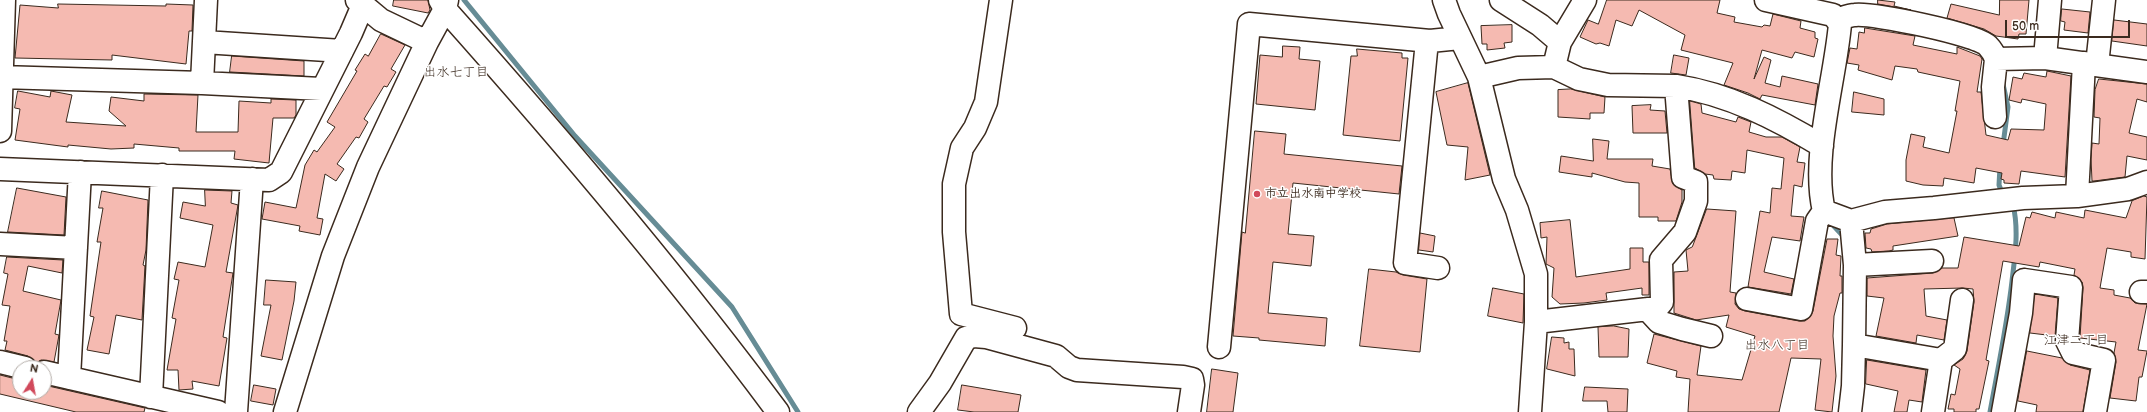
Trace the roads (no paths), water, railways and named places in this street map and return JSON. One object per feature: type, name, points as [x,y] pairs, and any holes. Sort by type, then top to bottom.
[{"type":"street","points":[[0,132],[4,0]]},
{"type":"street","points":[[202,83],[206,0]]},
{"type":"street","points":[[1001,0],[986,102],[975,128],[962,148],[954,184],[954,232],[961,314],[1015,328]]},
{"type":"street","points":[[1444,0],[1479,77],[1504,179],[1517,210],[1536,274],[1536,322],[1530,412]]},
{"type":"street","points":[[1501,0],[1540,25],[1560,42]]},
{"type":"street","points":[[1554,67],[1560,42],[1585,0]]},
{"type":"street","points":[[1747,299],[1801,309],[1817,221],[1824,211],[1820,193],[1822,146],[1838,50],[1840,24],[1833,15],[1814,5],[1766,0]]},
{"type":"street","points":[[2045,58],[2042,21],[2050,0]]},
{"type":"street","points":[[2078,196],[2091,64],[2104,0]]},
{"type":"street","points":[[0,169],[269,180],[281,172],[342,51],[360,3],[381,20],[427,42]]},
{"type":"street","points":[[285,412],[333,256],[368,167],[444,3],[656,254],[778,412]]},
{"type":"street","points":[[1837,20],[1854,15],[1901,19],[1929,28],[1960,33],[1988,45],[1996,58],[1993,88],[1995,117]]},
{"type":"street","points":[[1219,347],[1249,24],[1427,41],[1460,38]]},
{"type":"street","points":[[1427,41],[1405,263],[1438,268]]},
{"type":"street","points":[[204,42],[342,51]]},
{"type":"street","points":[[1996,58],[2045,58],[2147,72]]},
{"type":"street","points":[[1479,77],[1518,68],[1554,67],[1579,78],[1608,85],[1676,86],[1694,88],[1733,100],[1822,146]]},
{"type":"street","points":[[1,77],[202,83],[321,90]]},
{"type":"street","points":[[1536,322],[1657,308],[1662,302],[1660,260],[1685,232],[1696,201],[1696,182],[1683,177],[1676,86]]},
{"type":"street","points":[[68,378],[80,172]]},
{"type":"street","points":[[151,397],[162,175]]},
{"type":"street","points":[[236,412],[252,179]]},
{"type":"street","points":[[1824,211],[1851,221],[1885,212],[2023,198],[2078,196],[2128,189],[2147,182]]},
{"type":"street","points":[[1850,412],[1853,386],[1855,265],[1851,221]]},
{"type":"street","points":[[0,244],[76,248]]},
{"type":"street","points":[[1855,265],[1932,261]]},
{"type":"street","points":[[2003,412],[2021,313],[2024,280],[2071,287],[2067,341],[2074,353],[2104,360],[2095,412]]},
{"type":"street","points":[[1932,412],[1941,360],[1955,349],[1962,300]]},
{"type":"street","points":[[1647,309],[1659,322],[1712,336]]},
{"type":"street","points":[[920,412],[966,338],[974,336],[986,337],[1056,356],[1069,368],[1077,370],[1183,377],[1192,380],[1193,385],[1189,412]]},
{"type":"street","points":[[1854,345],[1941,360]]},
{"type":"street","points":[[0,362],[12,365]]},
{"type":"street","points":[[52,374],[218,412]]},
{"type":"waterway","points":[[464,0],[575,136],[732,307],[798,412]]},
{"type":"waterway","points":[[2003,84],[2008,107],[2003,145]]},
{"type":"waterway","points":[[2000,167],[1999,185],[2002,193],[2005,194]]},
{"type":"waterway","points":[[1990,412],[2005,330],[2014,262],[2016,223],[2013,205]]},
{"type":"waterway","points":[[1830,222],[1844,237]]},
{"type":"place","name":"市立出水南中学校","points":[[1257,194]]},
{"type":"district","name":"出水七丁目","points":[[456,73]]},
{"type":"district","name":"江津二丁目","points":[[2076,341]]},
{"type":"district","name":"出水八丁目","points":[[1777,346]]}]
